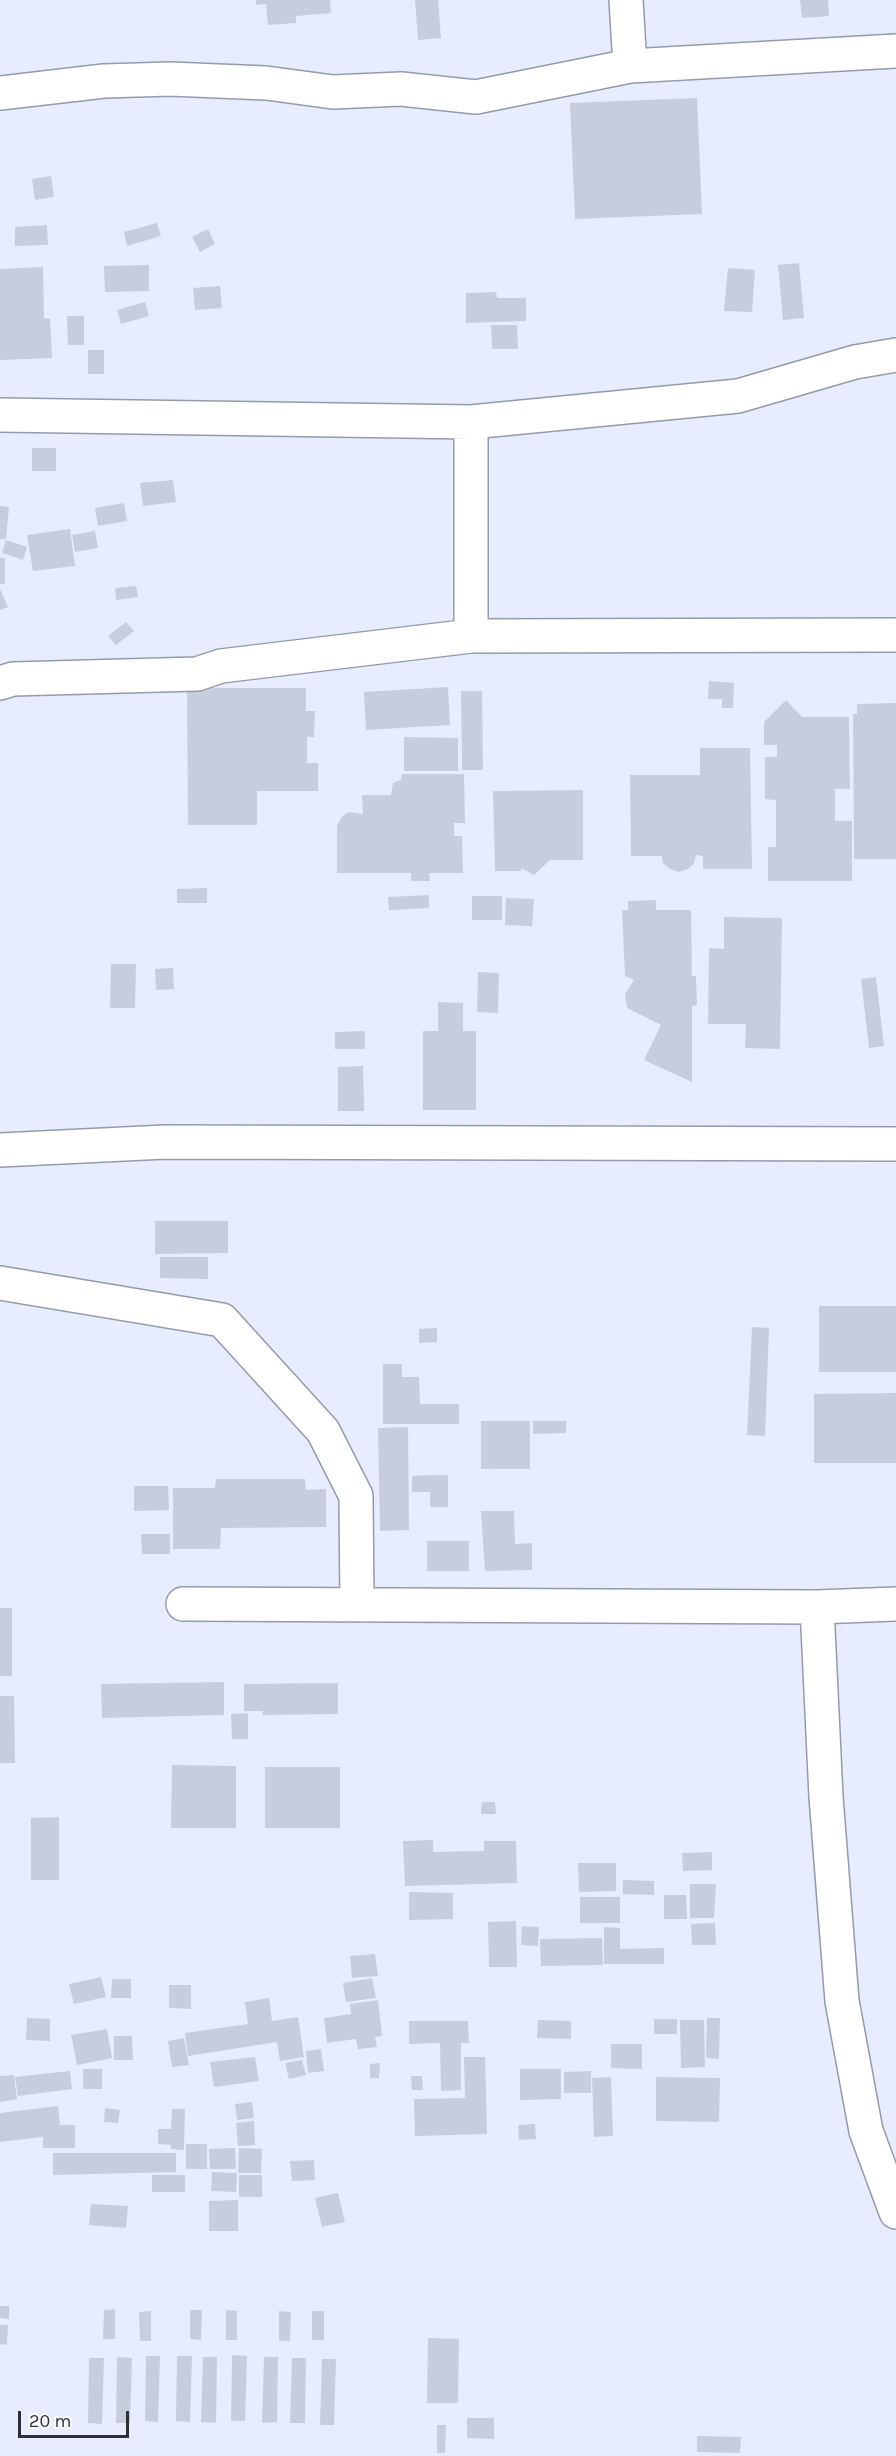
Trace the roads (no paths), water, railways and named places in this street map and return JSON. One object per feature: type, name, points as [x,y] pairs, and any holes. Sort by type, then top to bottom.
[{"type":"street","points":[[626,0],[630,66]]},
{"type":"street","points":[[0,93],[104,81],[170,79],[266,83],[333,92],[401,89],[476,97],[630,66],[896,51]]},
{"type":"street","points":[[0,415],[471,422],[738,396],[855,362],[896,355]]},
{"type":"street","points":[[471,422],[471,636]]},
{"type":"street","points":[[0,683],[13,679],[197,674],[221,666],[471,636],[896,635]]},
{"type":"street","points":[[0,1150],[165,1142],[896,1144]]},
{"type":"street","points":[[0,1283],[222,1320],[322,1431],[356,1496],[357,1605]]},
{"type":"street","points":[[183,1604],[817,1607],[896,1604]]},
{"type":"street","points":[[817,1607],[826,1797],[842,2001],[866,2131],[896,2212]]}]
